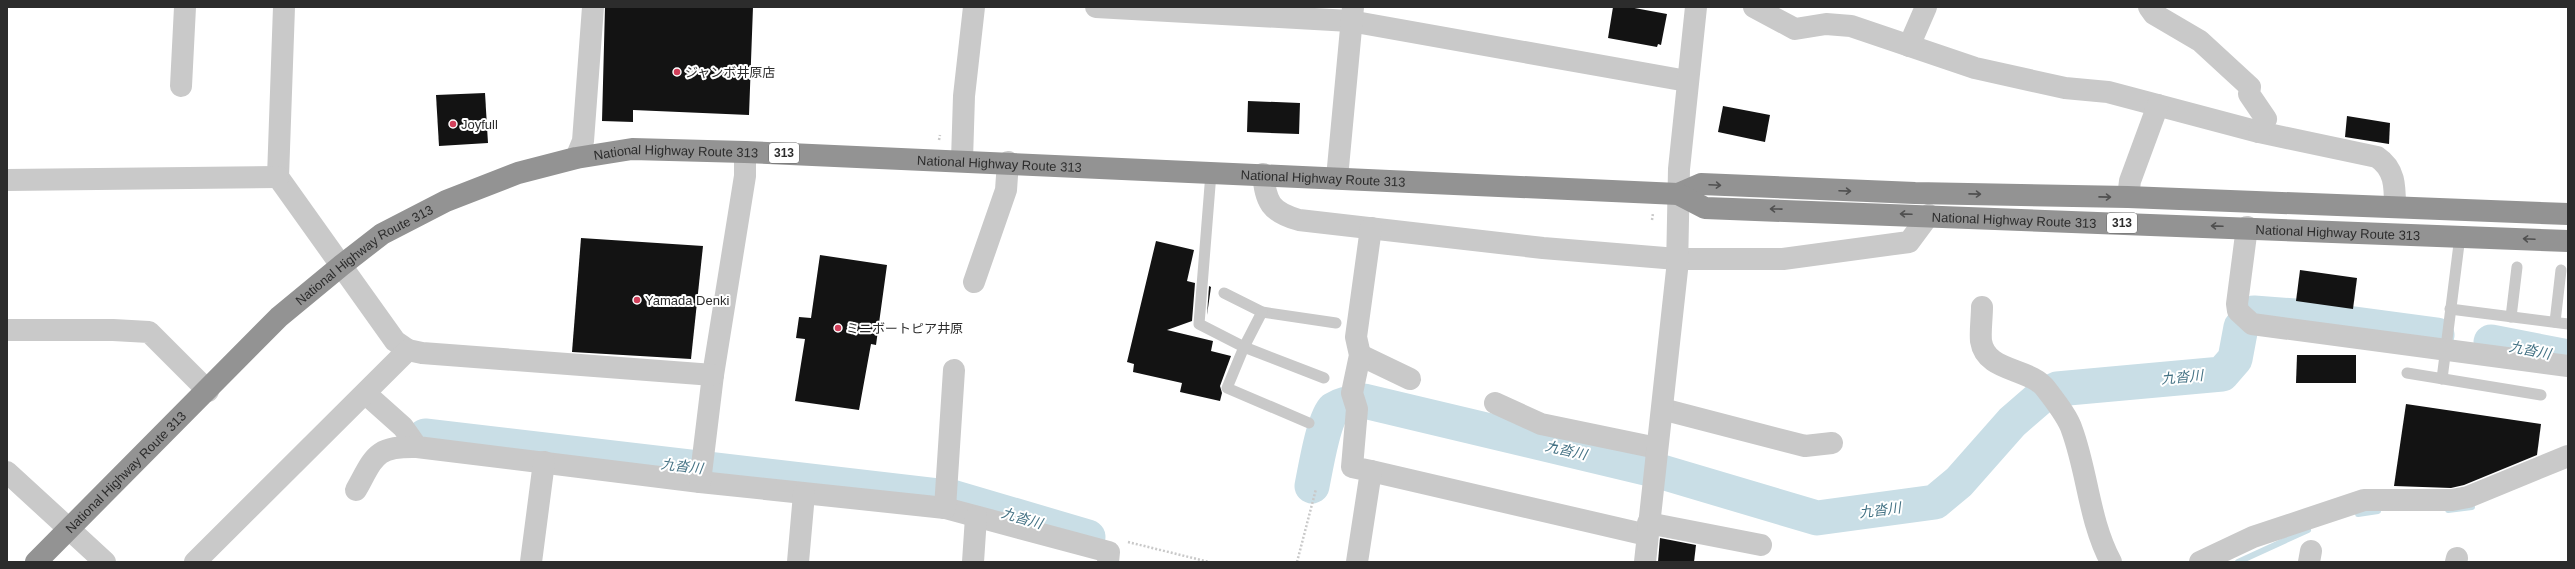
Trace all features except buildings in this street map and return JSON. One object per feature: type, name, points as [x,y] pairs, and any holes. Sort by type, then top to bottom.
[{"type":"highway","name":"National Highway Route 313","points":[[36,562],[208,391],[279,317],[342,264],[382,234],[446,201],[518,173],[576,158],[632,149],[962,160],[1678,194],[1705,208],[1929,215],[2568,241]]},
{"type":"highway","name":"National Highway Route 313","points":[[1678,194],[1701,184],[1916,193],[2128,197],[2568,214]]},
{"type":"street","points":[[182,86],[185,7]]},
{"type":"street","points":[[284,7],[278,177],[342,264],[395,341],[408,350],[422,353],[713,375]]},
{"type":"street","points":[[576,158],[583,141],[593,7]]},
{"type":"street","points":[[962,160],[964,96],[974,7]]},
{"type":"street","points":[[1096,7],[1351,14],[1687,81]]},
{"type":"street","points":[[1645,562],[1677,259],[1678,194],[1687,81],[1696,7]]},
{"type":"street","points":[[1754,7],[1795,29],[1814,25],[1838,24],[1975,68],[2065,88],[2108,92],[2259,132],[2377,157],[2387,164],[2392,172],[2395,184],[2395,207]]},
{"type":"street","points":[[1909,46],[1926,7]]},
{"type":"street","points":[[2149,7],[2154,14],[2200,41],[2250,87],[2249,94],[2266,119],[2259,132]]},
{"type":"street","points":[[1337,178],[1351,14]]},
{"type":"street","points":[[2128,197],[2130,181],[2158,105]]},
{"type":"street","points":[[701,471],[713,375],[745,176],[745,152]]},
{"type":"street","points":[[974,282],[1006,190],[1008,162]]},
{"type":"street","points":[[1263,174],[1266,197],[1270,204],[1291,217],[1543,248],[1677,259],[1783,259],[1910,242],[1929,215]]},
{"type":"street","points":[[7,180],[278,177]]},
{"type":"street","points":[[1372,228],[1356,337],[1360,355],[1355,401],[1352,467],[1648,529],[1761,545]]},
{"type":"street","points":[[2246,228],[2238,311],[2247,320],[2568,366]]},
{"type":"street","points":[[1982,307],[1981,341],[1988,357],[2002,366],[2030,375],[2050,394],[2072,429],[2096,524],[2111,562]]},
{"type":"street","points":[[7,330],[113,330],[149,332],[208,391]]},
{"type":"street","points":[[195,562],[366,394],[408,350]]},
{"type":"street","points":[[1360,355],[1410,379]]},
{"type":"street","points":[[945,508],[954,370]]},
{"type":"street","points":[[366,394],[403,426],[417,447]]},
{"type":"street","points":[[1495,403],[1541,424],[1655,464]]},
{"type":"street","points":[[1662,409],[1805,446],[1832,443]]},
{"type":"street","points":[[356,490],[374,457],[394,446],[417,447],[544,462],[701,471],[804,494],[945,508],[1109,557]]},
{"type":"street","points":[[2200,562],[2254,537],[2364,500],[2452,500],[2468,497],[2568,456]]},
{"type":"street","points":[[531,562],[544,462]]},
{"type":"street","points":[[1357,562],[1371,471]]},
{"type":"street","points":[[7,472],[105,562]]},
{"type":"street","points":[[798,562],[804,494]]},
{"type":"street","points":[[973,562],[976,517]]},
{"type":"lane","points":[[1211,173],[1199,324],[1244,346],[1324,378]]},
{"type":"lane","points":[[2442,379],[2460,236]]},
{"type":"lane","points":[[2511,317],[2517,267]]},
{"type":"lane","points":[[2555,322],[2561,270]]},
{"type":"lane","points":[[1224,293],[1262,312],[1336,323]]},
{"type":"lane","points":[[2450,309],[2568,324]]},
{"type":"lane","points":[[1262,312],[1244,346],[1227,388],[1308,423]]},
{"type":"lane","points":[[2407,373],[2541,394]]},
{"type":"path","points":[[939,140],[940,135]]},
{"type":"path","points":[[1652,220],[1653,212]]},
{"type":"path","points":[[1297,562],[1316,489]]},
{"type":"path","points":[[1109,557],[1111,538],[1209,562]]},
{"type":"waterway","name":"九沓川","points":[[1312,486],[1320,445],[1330,414],[1334,409],[1341,406],[1364,401],[1662,472],[1817,518],[1935,502],[1959,482],[2012,422],[2042,396],[2057,389],[2222,374],[2235,359],[2241,327],[2254,313],[2295,316],[2437,335]]},
{"type":"waterway","name":"九沓川","points":[[2491,342],[2568,357]]},
{"type":"waterway","name":"九沓川","points":[[425,436],[938,496]]},
{"type":"waterway","name":"九沓川","points":[[952,497],[1088,537]]},
{"type":"waterway","points":[[2448,510],[2472,507]]},
{"type":"waterway","points":[[2358,514],[2378,511]]},
{"type":"waterway","points":[[2238,562],[2308,530]]},
{"type":"place","name":"ジャンボ井原店","points":[[677,72]]},
{"type":"place","name":"Joyfull","points":[[453,124]]},
{"type":"place","name":"Yamada Denki","points":[[637,300]]},
{"type":"place","name":"ミニボートピア井原","points":[[838,328]]}]
